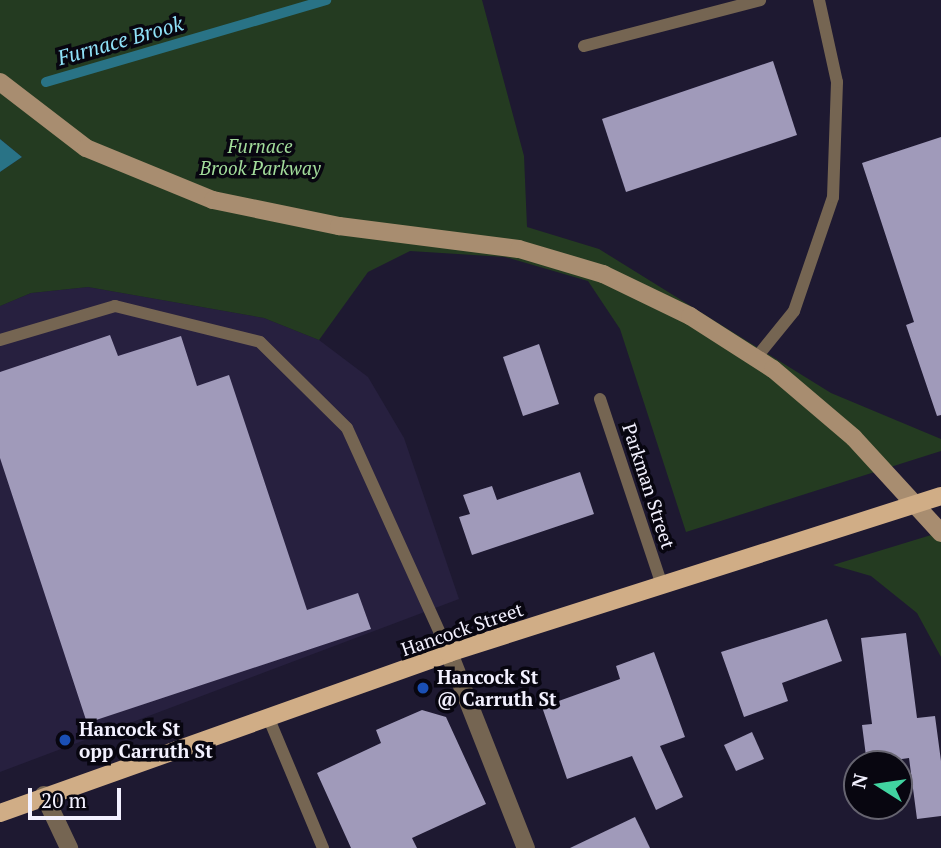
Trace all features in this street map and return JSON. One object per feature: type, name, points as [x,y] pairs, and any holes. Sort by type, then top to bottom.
[{"type":"main road","points":[[0,82],[86,148],[151,179],[273,215],[519,249],[603,275],[756,358],[854,438],[919,502],[941,533]]},
{"type":"main road","name":"Hancock Street","points":[[0,813],[44,795],[269,719],[449,653],[941,496]]},
{"type":"street","points":[[449,653],[526,848]]},
{"type":"street","points":[[44,795],[69,848]]},
{"type":"lane","points":[[584,46],[760,0]]},
{"type":"lane","points":[[756,358],[794,311],[833,197],[837,82],[819,0]]},
{"type":"lane","points":[[0,340],[115,306],[260,342],[347,428],[449,653]]},
{"type":"lane","name":"Parkman Street","points":[[600,398],[662,584]]},
{"type":"lane","points":[[269,719],[323,848]]},
{"type":"shaded area","points":[[88,287],[264,318],[319,340],[368,377],[404,438],[459,599],[0,772],[0,306],[31,293]]},
{"type":"green space","name":"Furnace Brook Parkway","points":[[0,0],[482,0],[524,156],[527,227],[599,249],[831,393],[941,439],[941,451],[686,532],[620,329],[588,281],[505,257],[410,251],[368,272],[319,340],[264,318],[88,287],[31,293],[0,306],[0,172],[22,157],[0,139]]},
{"type":"green space","points":[[941,532],[941,657],[917,613],[871,576],[833,565]]},
{"type":"water","points":[[0,139],[22,157],[0,172]]},
{"type":"building","points":[[773,61],[797,135],[626,192],[602,119]]},
{"type":"building","points":[[941,137],[941,415],[937,416],[906,325],[914,322],[862,163]]},
{"type":"building","points":[[110,335],[118,356],[181,336],[197,386],[229,375],[307,610],[358,593],[371,629],[87,723],[0,458],[0,372]]},
{"type":"building","points":[[539,344],[559,404],[523,416],[503,357]]},
{"type":"building","points":[[580,472],[594,514],[472,555],[459,517],[470,514],[463,495],[492,486],[497,500]]},
{"type":"building","points":[[827,619],[842,661],[782,683],[788,701],[744,717],[721,652]]},
{"type":"building","points":[[906,633],[917,718],[935,716],[941,761],[941,816],[917,819],[913,788],[913,750],[865,750],[862,725],[872,724],[861,638]]},
{"type":"building","points":[[654,652],[685,737],[660,746],[683,797],[656,810],[632,756],[567,779],[542,707],[620,679],[616,666]]},
{"type":"building","points":[[422,710],[446,717],[486,804],[412,838],[417,848],[351,848],[317,773],[381,743],[376,730]]},
{"type":"building","points":[[752,732],[764,759],[736,771],[724,745]]},
{"type":"building","points":[[635,817],[650,848],[570,848]]},
{"type":"waterway","name":"Furnace Brook","points":[[46,82],[326,0]]},
{"type":"place","name":"Hancock St @ Carruth St","points":[[423,688]]},
{"type":"place","name":"Hancock St opp Carruth St","points":[[65,740]]}]
